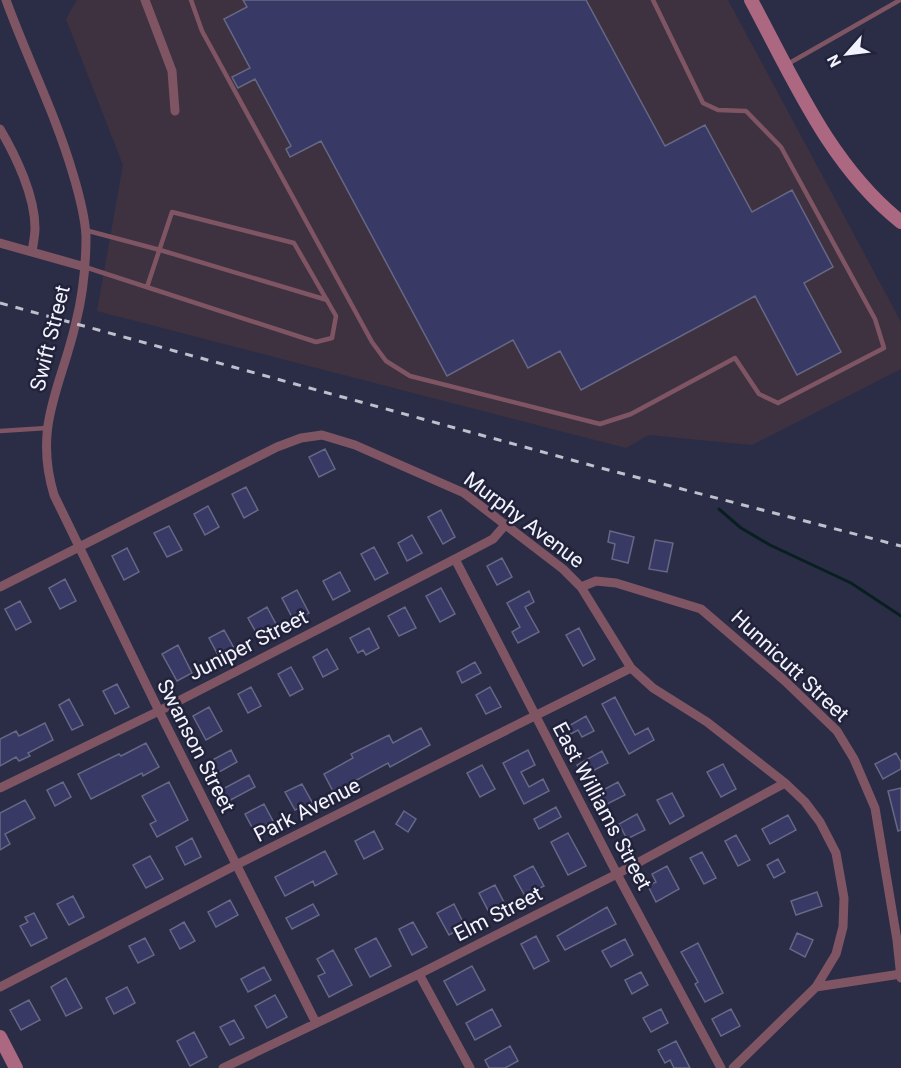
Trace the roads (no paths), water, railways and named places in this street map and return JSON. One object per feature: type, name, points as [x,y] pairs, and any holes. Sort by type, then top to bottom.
[{"type":"main road","points":[[751,0],[842,162],[863,189],[901,222]]},
{"type":"main road","points":[[0,1037],[15,1068]]},
{"type":"street","name":"Swift Street","points":[[6,0],[66,152],[80,197],[85,230],[82,295],[76,324],[48,416],[45,440],[47,471],[54,495],[78,548]]},
{"type":"street","points":[[145,0],[172,71],[175,111]]},
{"type":"street","points":[[0,129],[13,151],[33,209],[35,228],[32,252]]},
{"type":"street","points":[[0,243],[85,267]]},
{"type":"street","name":"Murphy Avenue","points":[[0,587],[277,447],[301,438],[322,435],[355,446],[464,493],[563,569],[581,586],[631,668],[653,688],[707,722],[785,783],[805,802],[820,822],[836,853],[844,898],[843,927],[836,954],[816,987],[733,1068]]},
{"type":"street","name":"Juniper Street","points":[[0,788],[159,711],[455,560],[493,539],[506,524]]},
{"type":"street","name":"Swanson Street","points":[[78,548],[316,1023]]},
{"type":"street","name":"East Williams Street","points":[[455,560],[534,716],[721,1068]]},
{"type":"street","name":"Hunnicutt Street","points":[[581,586],[596,581],[616,583],[701,609],[785,681],[837,731],[854,759],[874,808],[901,975]]},
{"type":"street","name":"Park Avenue","points":[[0,987],[236,865],[631,668]]},
{"type":"street","name":"Elm Street","points":[[223,1068],[419,974],[617,874],[785,783]]},
{"type":"street","points":[[419,974],[470,1068]]},
{"type":"street","points":[[816,987],[901,975]]},
{"type":"lane","points":[[191,0],[202,31],[372,342],[386,361],[410,376],[600,424],[631,414],[735,358],[759,394],[778,403],[884,348],[875,319],[781,147],[746,111],[718,110],[703,103],[653,0]]},
{"type":"lane","points":[[786,65],[900,0]]},
{"type":"lane","points":[[85,267],[316,342],[332,338],[336,316],[294,243],[172,212],[147,287]]},
{"type":"lane","points":[[85,230],[327,300]]},
{"type":"lane","points":[[0,431],[47,428]]},
{"type":"waterway","points":[[719,509],[741,528],[770,545],[851,583],[901,616]]},
{"type":"railway","points":[[0,303],[601,468],[901,546]]}]
